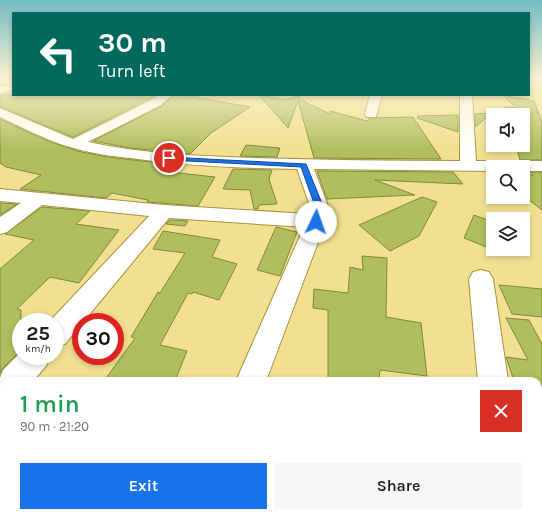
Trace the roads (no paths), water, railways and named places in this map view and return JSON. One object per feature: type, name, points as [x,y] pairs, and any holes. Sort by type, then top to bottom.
[{"type":"street","points":[[74,144],[157,102]]},
{"type":"street","points":[[371,114],[374,102]]},
{"type":"street","points":[[466,102],[468,166]]},
{"type":"street","points":[[0,112],[28,126],[74,144],[145,156],[186,160],[304,165],[542,166]]},
{"type":"street","points":[[253,377],[316,222],[319,206],[304,165]]},
{"type":"street","points":[[0,195],[164,211],[316,222]]},
{"type":"street","points":[[0,227],[38,199]]},
{"type":"street","points":[[64,325],[164,211]]},
{"type":"street","points":[[481,279],[493,377]]},
{"type":"street","points":[[18,377],[28,365]]}]
